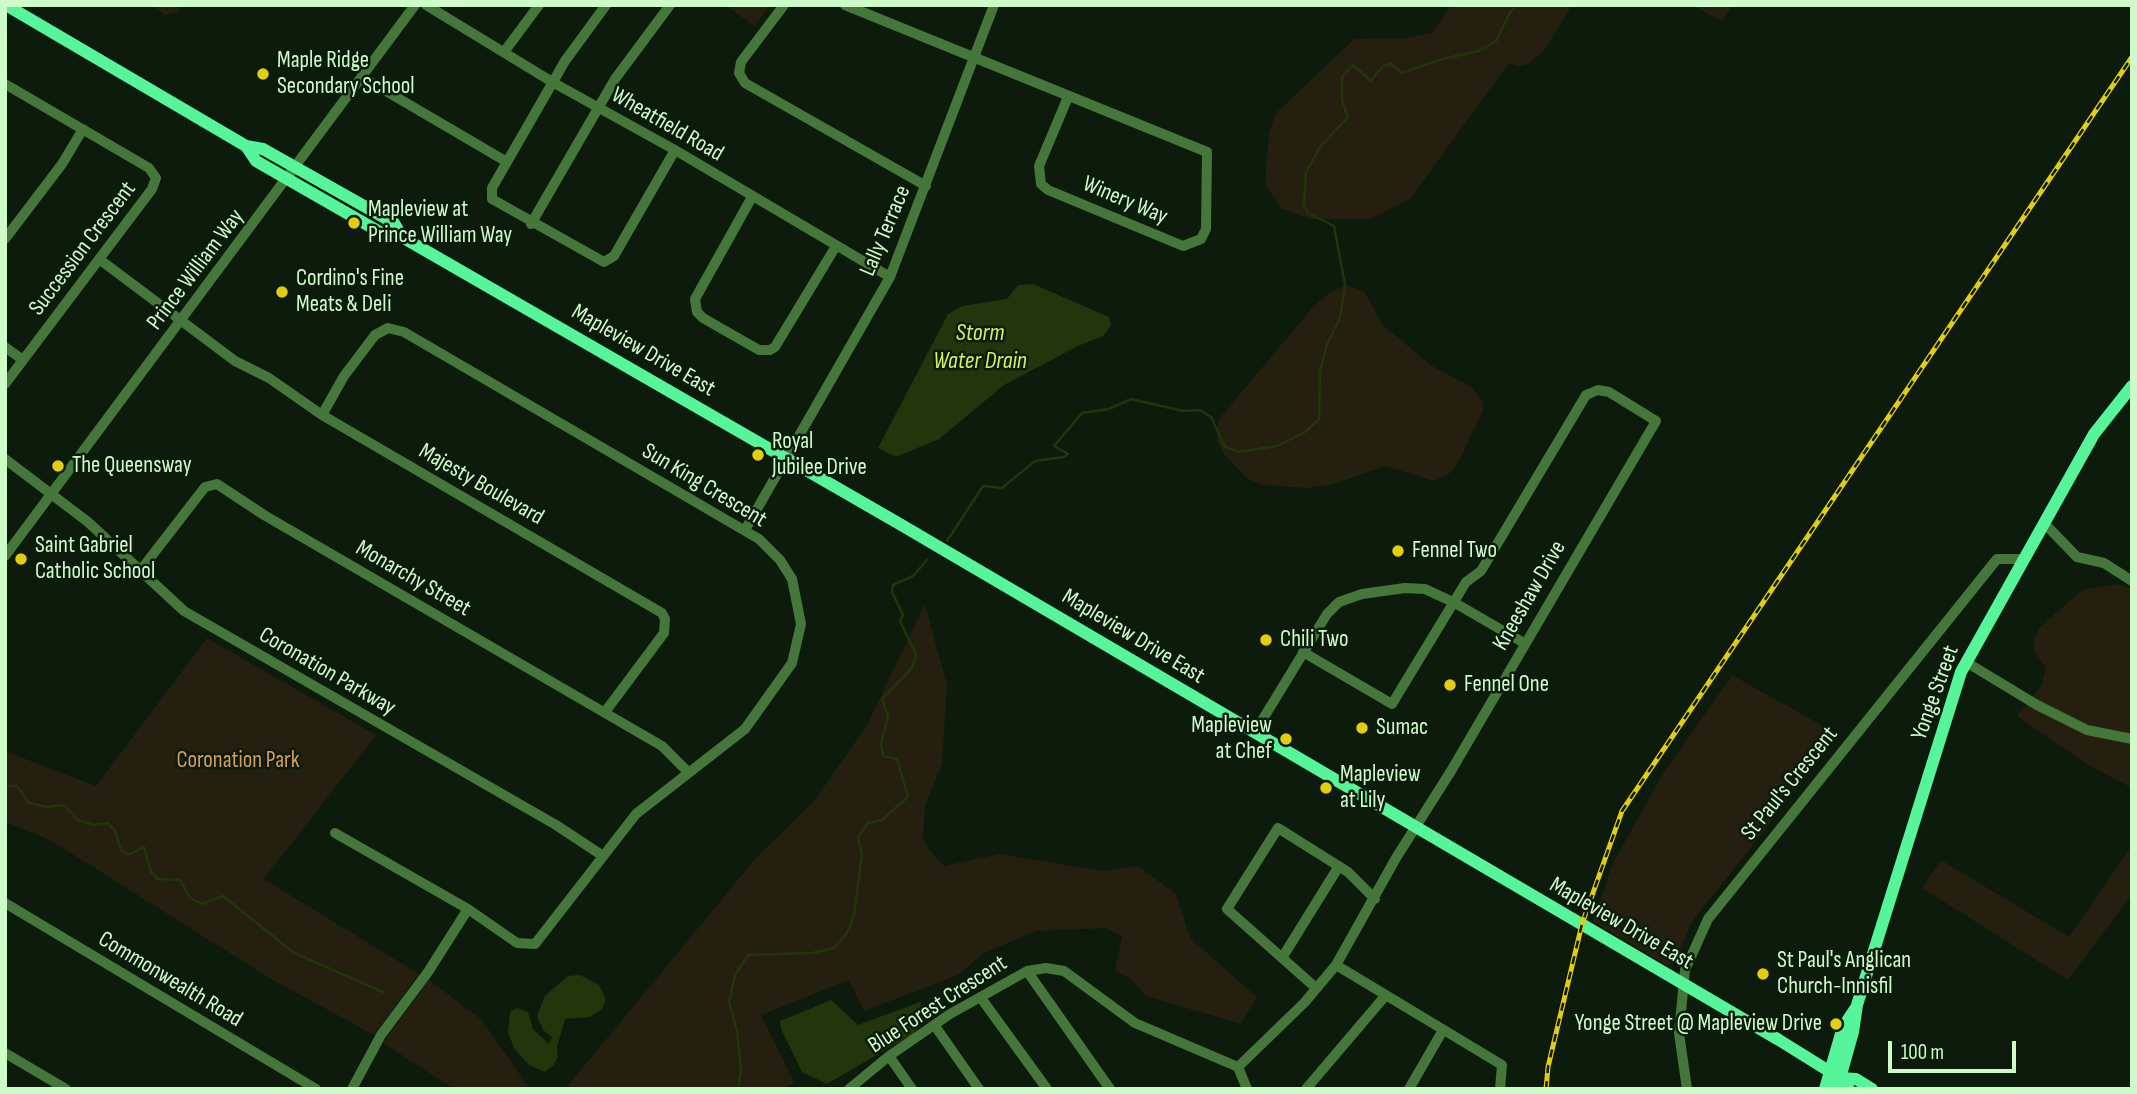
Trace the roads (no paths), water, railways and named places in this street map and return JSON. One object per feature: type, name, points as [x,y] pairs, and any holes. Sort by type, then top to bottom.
[{"type":"main road","name":"Mapleview Drive East","points":[[6,5],[246,146],[263,149],[394,223],[402,237]]},
{"type":"main road","name":"Mapleview Drive East","points":[[246,146],[256,161],[385,235],[402,237],[787,459],[1684,985],[1849,1089]]},
{"type":"main road","name":"Yonge Street","points":[[1825,1089],[1835,1079],[1843,1027],[1857,1005],[1966,662],[2094,435],[2132,386]]},
{"type":"main road","name":"Mapleview Drive East","points":[[1835,1079],[1856,1079],[1872,1089]]},
{"type":"street","name":"Prince William Way","points":[[5,556],[182,322],[415,5]]},
{"type":"street","name":"Wheatfield Road","points":[[426,5],[554,83],[675,150],[890,277]]},
{"type":"street","points":[[503,52],[539,5]]},
{"type":"street","points":[[606,5],[565,61],[492,188],[492,199],[601,263],[614,256],[675,150]]},
{"type":"street","points":[[531,224],[597,107],[670,5]]},
{"type":"street","points":[[784,5],[741,62],[739,73],[745,83],[926,186]]},
{"type":"street","points":[[845,5],[1068,97]]},
{"type":"street","name":"Lally Terrace","points":[[787,459],[890,277],[994,5]]},
{"type":"street","points":[[362,77],[507,162]]},
{"type":"street","name":"Succession Crescent","points":[[5,384],[152,189],[156,178],[149,167],[6,87]]},
{"type":"street","name":"Winery Way","points":[[1068,97],[1207,152],[1206,229],[1201,239],[1183,246],[1048,190],[1041,184],[1039,166],[1068,97]]},
{"type":"street","points":[[5,239],[62,164],[83,129]]},
{"type":"street","points":[[752,197],[695,299],[697,312],[703,318],[759,350],[770,350],[775,347],[836,246]]},
{"type":"street","name":"Majesty Boulevard","points":[[99,259],[235,361],[269,378],[321,415],[662,613],[666,619],[664,633],[606,712]]},
{"type":"street","name":"Sun King Crescent","points":[[321,415],[344,376],[375,335],[382,330],[395,329],[745,530],[772,551],[792,579],[800,608],[797,651],[784,678],[745,729],[641,809],[536,944],[517,943],[468,909]]},
{"type":"street","points":[[5,346],[23,360]]},
{"type":"street","name":"Kneeshaw Drive","points":[[1238,1067],[1317,988],[1336,965],[1656,421],[1609,392],[1598,390],[1586,395],[1480,571],[1466,582],[1455,603]]},
{"type":"street","points":[[5,459],[52,494]]},
{"type":"street","points":[[745,530],[787,459]]},
{"type":"street","name":"Monarchy Street","points":[[140,571],[205,487],[217,484],[264,516],[662,746],[688,772]]},
{"type":"street","name":"Coronation Parkway","points":[[52,494],[88,522],[184,611],[556,825],[603,856]]},
{"type":"street","points":[[2044,523],[2077,557],[2104,563],[2132,581]]},
{"type":"street","name":"St Paul's Crescent","points":[[1687,1089],[1680,1043],[1685,970],[1700,937],[1723,898],[1997,559],[2024,559]]},
{"type":"street","points":[[1255,732],[1327,614],[1339,602],[1362,594],[1405,588],[1425,589],[1524,643]]},
{"type":"street","points":[[1303,652],[1392,704],[1455,603]]},
{"type":"street","points":[[1966,662],[2037,705],[2087,730],[2132,739]]},
{"type":"street","points":[[1317,988],[1227,909],[1278,828],[1339,866],[1375,898]]},
{"type":"street","points":[[335,832],[468,909],[428,972],[381,1035],[352,1089]]},
{"type":"street","points":[[1282,958],[1339,866]]},
{"type":"street","name":"Commonwealth Road","points":[[5,903],[316,1089]]},
{"type":"street","points":[[1336,965],[1502,1065],[1500,1089]]},
{"type":"street","name":"Blue Forest Crescent","points":[[849,1089],[889,1056],[935,1026],[1027,971],[1046,968],[1064,971],[1135,1023],[1238,1067]]},
{"type":"street","points":[[1027,971],[1110,1089]]},
{"type":"street","points":[[1306,1089],[1386,995]]},
{"type":"street","points":[[981,998],[1047,1089]]},
{"type":"street","points":[[935,1026],[979,1089]]},
{"type":"street","points":[[1409,1089],[1443,1030]]},
{"type":"street","points":[[5,1053],[66,1089]]},
{"type":"street","points":[[889,1056],[912,1089]]},
{"type":"street","points":[[1238,1067],[1247,1089]]},
{"type":"water","name":"Storm Water Drain","points":[[1033,284],[1109,317],[1111,326],[1103,336],[1078,346],[1004,385],[939,439],[896,457],[878,448],[948,314],[962,306],[1007,299],[1018,285]]},
{"type":"water","points":[[580,975],[599,985],[606,999],[602,1009],[590,1017],[565,1019],[557,1047],[558,1057],[553,1066],[545,1072],[529,1065],[514,1048],[508,1032],[510,1012],[517,1008],[528,1012],[533,1029],[549,1044],[552,1037],[543,1030],[537,1016],[545,996],[568,976]]},
{"type":"water","points":[[831,1000],[858,1025],[920,1002],[928,1019],[911,1035],[827,1084],[802,1072],[781,1029],[780,1021]]},
{"type":"waterway","points":[[947,541],[983,486],[1002,488],[1035,461],[1064,457],[1068,454],[1054,446],[1082,413],[1109,409],[1131,399],[1183,411],[1200,410],[1211,417],[1225,447],[1239,452],[1277,446],[1305,432],[1319,419],[1320,372],[1327,344],[1340,318],[1345,285],[1334,226],[1308,213],[1304,206],[1306,172],[1320,147],[1348,117],[1342,101],[1342,77],[1353,65],[1371,81],[1383,66],[1391,64],[1402,73],[1442,59],[1479,51],[1496,41],[1510,12],[1517,5]]},
{"type":"waterway","points":[[738,1089],[741,1070],[737,1031],[729,1002],[735,975],[748,955],[812,953],[834,948],[847,933],[854,916],[862,854],[858,837],[868,823],[882,820],[908,797],[897,759],[883,756],[881,743],[888,717],[882,699],[912,668],[916,654],[900,621],[903,615],[892,592],[893,585],[913,576],[927,560]]},
{"type":"waterway","points":[[5,786],[17,786],[29,803],[47,807],[64,805],[78,820],[93,825],[108,823],[115,831],[121,850],[128,855],[144,847],[151,872],[158,879],[180,880],[190,898],[202,904],[223,896],[294,953],[383,992]]},
{"type":"railway","points":[[1546,1089],[1548,1067],[1582,924],[1622,811],[2132,57]]},
{"type":"place","name":"Maple Ridge Secondary School","points":[[263,74]]},
{"type":"place","name":"Mapleview at Prince William Way","points":[[354,223]]},
{"type":"place","name":"Cordino's Fine Meats & Deli","points":[[282,292]]},
{"type":"place","name":"Royal Jubilee Drive","points":[[758,455]]},
{"type":"place","name":"The Queensway","points":[[58,466]]},
{"type":"place","name":"Fennel Two","points":[[1398,551]]},
{"type":"place","name":"Saint Gabriel Catholic School","points":[[21,559]]},
{"type":"place","name":"Chili Two","points":[[1266,640]]},
{"type":"place","name":"Fennel One","points":[[1450,685]]},
{"type":"place","name":"Sumac","points":[[1362,728]]},
{"type":"place","name":"Mapleview at Chef","points":[[1286,739]]},
{"type":"place","name":"Mapleview at Lily","points":[[1326,788]]},
{"type":"place","name":"St Paul's Anglican Church-Innisfil","points":[[1763,974]]},
{"type":"place","name":"Yonge Street @ Mapleview Drive","points":[[1836,1024]]},
{"type":"park label","name":"Coronation Park","points":[[238,761]]}]
